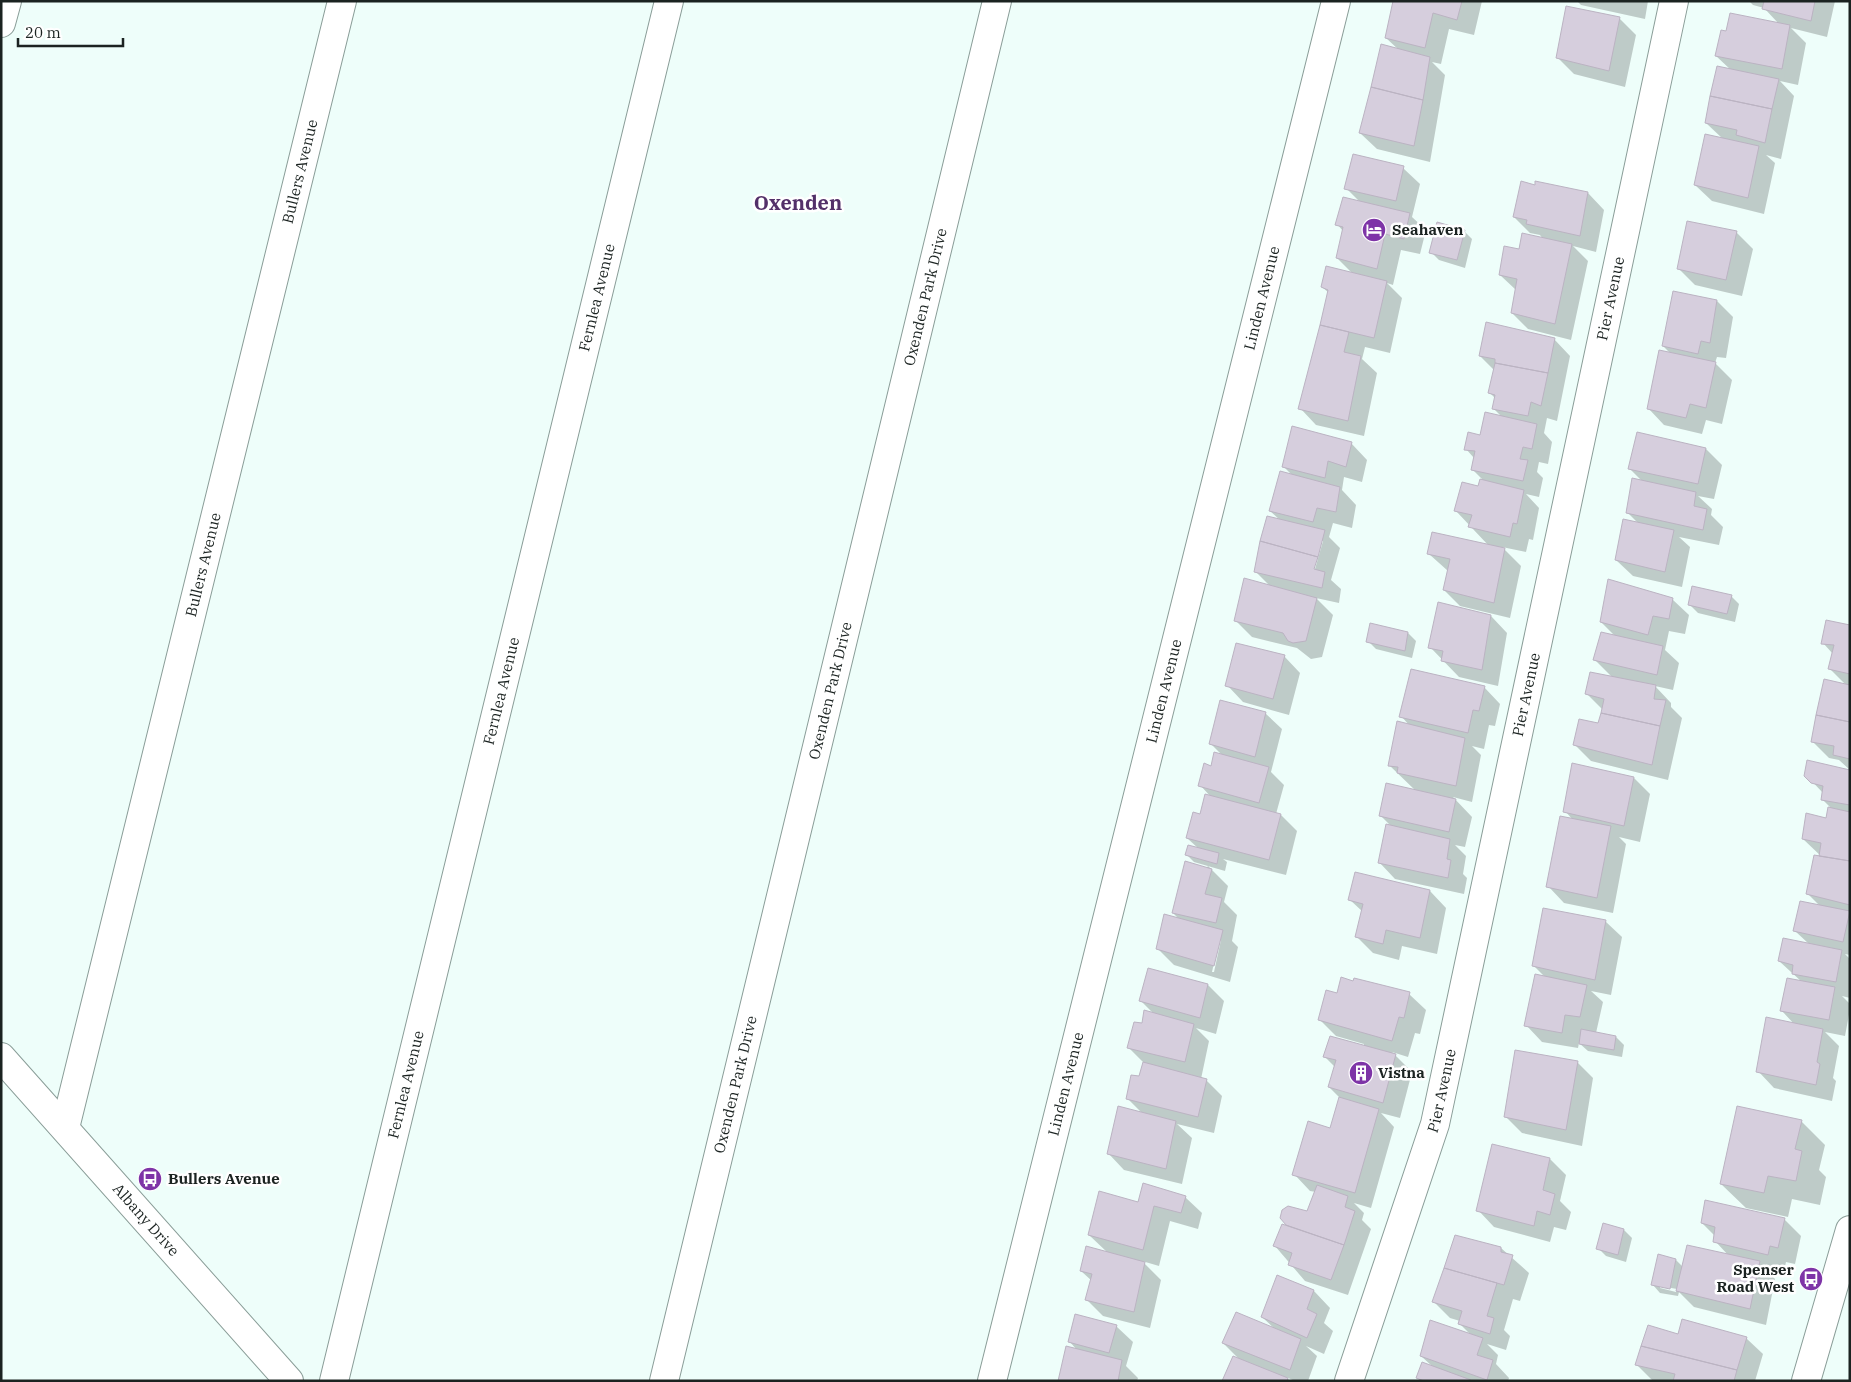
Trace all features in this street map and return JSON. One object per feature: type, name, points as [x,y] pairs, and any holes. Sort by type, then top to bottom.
[{"type":"street","points":[[1,23],[7,1]]},
{"type":"street","name":"Bullers Avenue","points":[[65,1128],[342,1]]},
{"type":"street","name":"Fernlea Avenue","points":[[334,1381],[669,1]]},
{"type":"street","name":"Oxenden Park Drive","points":[[664,1381],[997,1]]},
{"type":"street","name":"Linden Avenue","points":[[992,1381],[1336,1]]},
{"type":"street","name":"Pier Avenue","points":[[1349,1381],[1435,1124],[1674,1]]},
{"type":"street","name":"Albany Drive","points":[[1,1058],[289,1381]]},
{"type":"street","points":[[1806,1381],[1850,1230]]},
{"type":"building","points":[[1393,1],[1462,1],[1457,20],[1433,13],[1425,48],[1385,38]]},
{"type":"building","points":[[1764,1],[1815,1],[1811,21],[1762,9]]},
{"type":"building","points":[[1566,6],[1620,17],[1609,71],[1556,58]]},
{"type":"building","points":[[1730,13],[1790,25],[1782,69],[1715,56],[1721,30],[1726,31]]},
{"type":"building","points":[[1381,44],[1430,57],[1423,100],[1371,87]]},
{"type":"building","points":[[1717,66],[1779,79],[1772,109],[1710,96]]},
{"type":"building","points":[[1371,87],[1423,100],[1414,146],[1359,133]]},
{"type":"building","points":[[1710,96],[1772,109],[1765,143],[1736,135],[1737,130],[1705,123]]},
{"type":"building","points":[[1705,134],[1759,146],[1748,198],[1694,185]]},
{"type":"building","points":[[1353,154],[1404,166],[1396,201],[1344,189]]},
{"type":"building","points":[[1521,181],[1535,185],[1535,181],[1588,192],[1580,236],[1526,224],[1527,220],[1513,217]]},
{"type":"building","name":"Seahaven","points":[[1343,197],[1410,213],[1404,239],[1385,234],[1377,269],[1336,258],[1343,227],[1335,225]]},
{"type":"building","points":[[1687,221],[1737,231],[1726,280],[1677,269]]},
{"type":"building","points":[[1437,222],[1465,230],[1457,260],[1429,253]]},
{"type":"building","points":[[1522,233],[1572,244],[1555,324],[1511,313],[1517,279],[1499,275],[1504,246],[1519,249]]},
{"type":"building","points":[[1326,266],[1387,281],[1374,338],[1320,325],[1328,290],[1321,287]]},
{"type":"building","points":[[1673,291],[1717,300],[1710,343],[1701,341],[1698,354],[1662,346]]},
{"type":"building","points":[[1486,322],[1555,338],[1548,373],[1495,363],[1495,359],[1479,356]]},
{"type":"building","points":[[1320,325],[1349,332],[1344,352],[1361,356],[1348,421],[1298,409]]},
{"type":"building","points":[[1659,350],[1716,362],[1706,408],[1690,404],[1686,418],[1647,409]]},
{"type":"building","points":[[1495,363],[1548,373],[1541,406],[1531,402],[1528,416],[1492,409],[1495,395],[1488,393]]},
{"type":"building","points":[[1485,412],[1537,424],[1532,449],[1523,447],[1520,459],[1528,460],[1523,481],[1471,470],[1475,451],[1464,450],[1468,432],[1480,435]]},
{"type":"building","points":[[1292,426],[1352,442],[1346,467],[1328,461],[1325,478],[1282,467]]},
{"type":"building","points":[[1637,432],[1706,448],[1698,484],[1628,469]]},
{"type":"building","points":[[1280,471],[1340,487],[1336,512],[1317,508],[1313,522],[1269,511]]},
{"type":"building","points":[[1632,478],[1696,492],[1694,506],[1707,509],[1703,530],[1626,513]]},
{"type":"building","points":[[1480,479],[1524,490],[1517,524],[1513,523],[1510,537],[1468,527],[1472,515],[1454,511],[1462,482],[1478,486]]},
{"type":"building","points":[[1267,516],[1325,530],[1318,557],[1260,541]]},
{"type":"building","points":[[1623,519],[1674,530],[1665,572],[1615,560]]},
{"type":"building","points":[[1432,532],[1505,548],[1494,603],[1443,590],[1450,559],[1427,554]]},
{"type":"building","points":[[1260,541],[1318,557],[1314,569],[1325,572],[1322,588],[1254,572]]},
{"type":"building","points":[[1244,578],[1317,598],[1306,641],[1293,643],[1288,641],[1283,633],[1234,621]]},
{"type":"building","points":[[1608,579],[1673,598],[1669,619],[1653,616],[1648,635],[1600,622]]},
{"type":"building","points":[[1692,586],[1732,595],[1727,614],[1688,605]]},
{"type":"building","points":[[1438,602],[1491,615],[1482,670],[1441,661],[1443,651],[1428,648]]},
{"type":"building","points":[[1826,620],[1850,625],[1850,674],[1828,669],[1834,645],[1821,644]]},
{"type":"building","points":[[1370,623],[1408,632],[1405,651],[1366,642]]},
{"type":"building","points":[[1601,632],[1663,646],[1657,675],[1593,660]]},
{"type":"building","points":[[1236,643],[1285,655],[1273,699],[1225,686]]},
{"type":"building","points":[[1411,669],[1485,686],[1479,711],[1473,710],[1468,733],[1399,717]]},
{"type":"building","points":[[1590,672],[1656,685],[1654,699],[1666,700],[1660,726],[1601,713],[1604,699],[1585,694]]},
{"type":"building","points":[[1824,679],[1850,685],[1850,722],[1816,715]]},
{"type":"building","points":[[1220,700],[1266,712],[1255,757],[1209,744]]},
{"type":"building","points":[[1601,713],[1660,726],[1652,765],[1573,745],[1579,719],[1598,723]]},
{"type":"building","points":[[1816,715],[1850,722],[1850,759],[1833,755],[1834,746],[1811,742]]},
{"type":"building","points":[[1397,721],[1465,738],[1456,786],[1397,773],[1398,767],[1388,766]]},
{"type":"building","points":[[1214,752],[1269,767],[1259,803],[1198,786],[1204,763],[1211,766]]},
{"type":"building","points":[[1807,760],[1850,770],[1850,805],[1821,800],[1823,786],[1811,783],[1804,776]]},
{"type":"building","points":[[1572,763],[1634,777],[1624,826],[1563,812]]},
{"type":"building","points":[[1386,783],[1456,799],[1449,832],[1379,816]]},
{"type":"building","points":[[1205,794],[1281,814],[1269,860],[1186,838],[1193,812],[1200,814]]},
{"type":"building","points":[[1828,807],[1850,812],[1850,861],[1819,856],[1821,843],[1802,839],[1806,813],[1826,818]]},
{"type":"building","points":[[1560,816],[1611,826],[1597,898],[1546,887]]},
{"type":"building","points":[[1386,824],[1450,839],[1447,859],[1451,860],[1448,878],[1378,863]]},
{"type":"building","points":[[1188,845],[1219,853],[1217,864],[1185,855]]},
{"type":"building","points":[[1814,855],[1850,861],[1850,905],[1806,894]]},
{"type":"building","points":[[1185,861],[1212,869],[1205,894],[1222,898],[1216,923],[1172,913]]},
{"type":"building","points":[[1355,872],[1430,890],[1420,938],[1386,930],[1383,944],[1355,937],[1363,904],[1348,900]]},
{"type":"building","points":[[1800,901],[1850,911],[1843,942],[1793,931]]},
{"type":"building","points":[[1543,908],[1606,920],[1595,980],[1532,966]]},
{"type":"building","points":[[1164,914],[1223,930],[1214,966],[1156,949]]},
{"type":"building","points":[[1783,938],[1842,950],[1836,982],[1792,974],[1793,965],[1778,961]]},
{"type":"building","points":[[1148,968],[1208,984],[1200,1018],[1139,1001]]},
{"type":"building","points":[[1535,974],[1587,985],[1580,1017],[1565,1015],[1562,1033],[1524,1026]]},
{"type":"building","points":[[1341,977],[1353,981],[1354,978],[1410,992],[1404,1018],[1399,1017],[1392,1041],[1318,1020],[1326,990],[1337,993]]},
{"type":"building","points":[[1787,978],[1835,987],[1829,1020],[1780,1011]]},
{"type":"building","points":[[1144,1010],[1194,1024],[1185,1062],[1127,1048],[1134,1022],[1142,1023]]},
{"type":"building","points":[[1766,1017],[1823,1029],[1817,1062],[1820,1064],[1816,1085],[1756,1072]]},
{"type":"building","points":[[1581,1029],[1616,1036],[1614,1050],[1579,1044]]},
{"type":"building","name":"Vistna","points":[[1330,1036],[1396,1054],[1383,1103],[1328,1087],[1336,1060],[1323,1057]]},
{"type":"building","points":[[1515,1050],[1578,1061],[1566,1130],[1504,1117]]},
{"type":"building","points":[[1143,1062],[1207,1079],[1198,1117],[1126,1099],[1131,1075],[1139,1076]]},
{"type":"building","points":[[1339,1097],[1379,1109],[1355,1193],[1292,1175],[1308,1121],[1330,1128]]},
{"type":"building","points":[[1118,1106],[1176,1121],[1166,1169],[1107,1154]]},
{"type":"building","points":[[1737,1106],[1802,1120],[1795,1149],[1802,1151],[1796,1181],[1768,1176],[1764,1193],[1720,1184]]},
{"type":"building","points":[[1492,1144],[1550,1158],[1543,1190],[1555,1194],[1550,1215],[1537,1211],[1534,1226],[1476,1211]]},
{"type":"building","points":[[1143,1183],[1186,1196],[1181,1213],[1154,1206],[1143,1250],[1088,1235],[1099,1191],[1138,1202]]},
{"type":"building","points":[[1317,1185],[1348,1196],[1345,1207],[1355,1211],[1344,1245],[1286,1225],[1280,1218],[1282,1210],[1288,1206],[1307,1211]]},
{"type":"building","points":[[1705,1200],[1785,1218],[1778,1248],[1770,1246],[1768,1255],[1713,1242],[1715,1227],[1701,1223]]},
{"type":"building","points":[[1603,1223],[1624,1229],[1618,1255],[1596,1249]]},
{"type":"building","points":[[1282,1224],[1344,1245],[1331,1280],[1288,1265],[1292,1253],[1273,1246]]},
{"type":"building","points":[[1455,1235],[1501,1247],[1501,1252],[1513,1255],[1504,1285],[1444,1268]]},
{"type":"building","points":[[1687,1245],[1760,1261],[1750,1309],[1676,1291]]},
{"type":"building","points":[[1086,1246],[1145,1262],[1134,1312],[1085,1300],[1092,1274],[1080,1271]]},
{"type":"building","points":[[1658,1254],[1676,1259],[1670,1289],[1651,1285]]},
{"type":"building","points":[[1444,1268],[1497,1283],[1487,1316],[1494,1318],[1490,1334],[1458,1324],[1462,1311],[1432,1302]]},
{"type":"building","points":[[1277,1275],[1314,1290],[1307,1309],[1317,1314],[1307,1338],[1261,1317]]},
{"type":"building","points":[[1236,1312],[1301,1339],[1290,1370],[1222,1343]]},
{"type":"building","points":[[1075,1314],[1117,1325],[1109,1353],[1068,1342]]},
{"type":"building","points":[[1682,1319],[1747,1337],[1737,1370],[1641,1346],[1648,1325],[1678,1334]]},
{"type":"building","points":[[1430,1320],[1483,1338],[1477,1355],[1493,1360],[1487,1380],[1420,1356]]},
{"type":"building","points":[[1066,1346],[1122,1360],[1118,1381],[1058,1381]]},
{"type":"building","points":[[1641,1346],[1737,1370],[1734,1381],[1673,1381],[1675,1374],[1635,1365]]},
{"type":"building","points":[[1233,1356],[1288,1378],[1287,1381],[1222,1381]]},
{"type":"building","points":[[1422,1362],[1471,1381],[1424,1381],[1416,1378]]},
{"type":"place","name":"Seahaven","points":[[1374,230]]},
{"type":"place","name":"Vistna","points":[[1361,1073]]},
{"type":"place","name":"Bullers Avenue","points":[[150,1179]]},
{"type":"place","name":"Spenser Road West","points":[[1811,1279]]},
{"type":"district","name":"Oxenden","points":[[798,203]]}]
